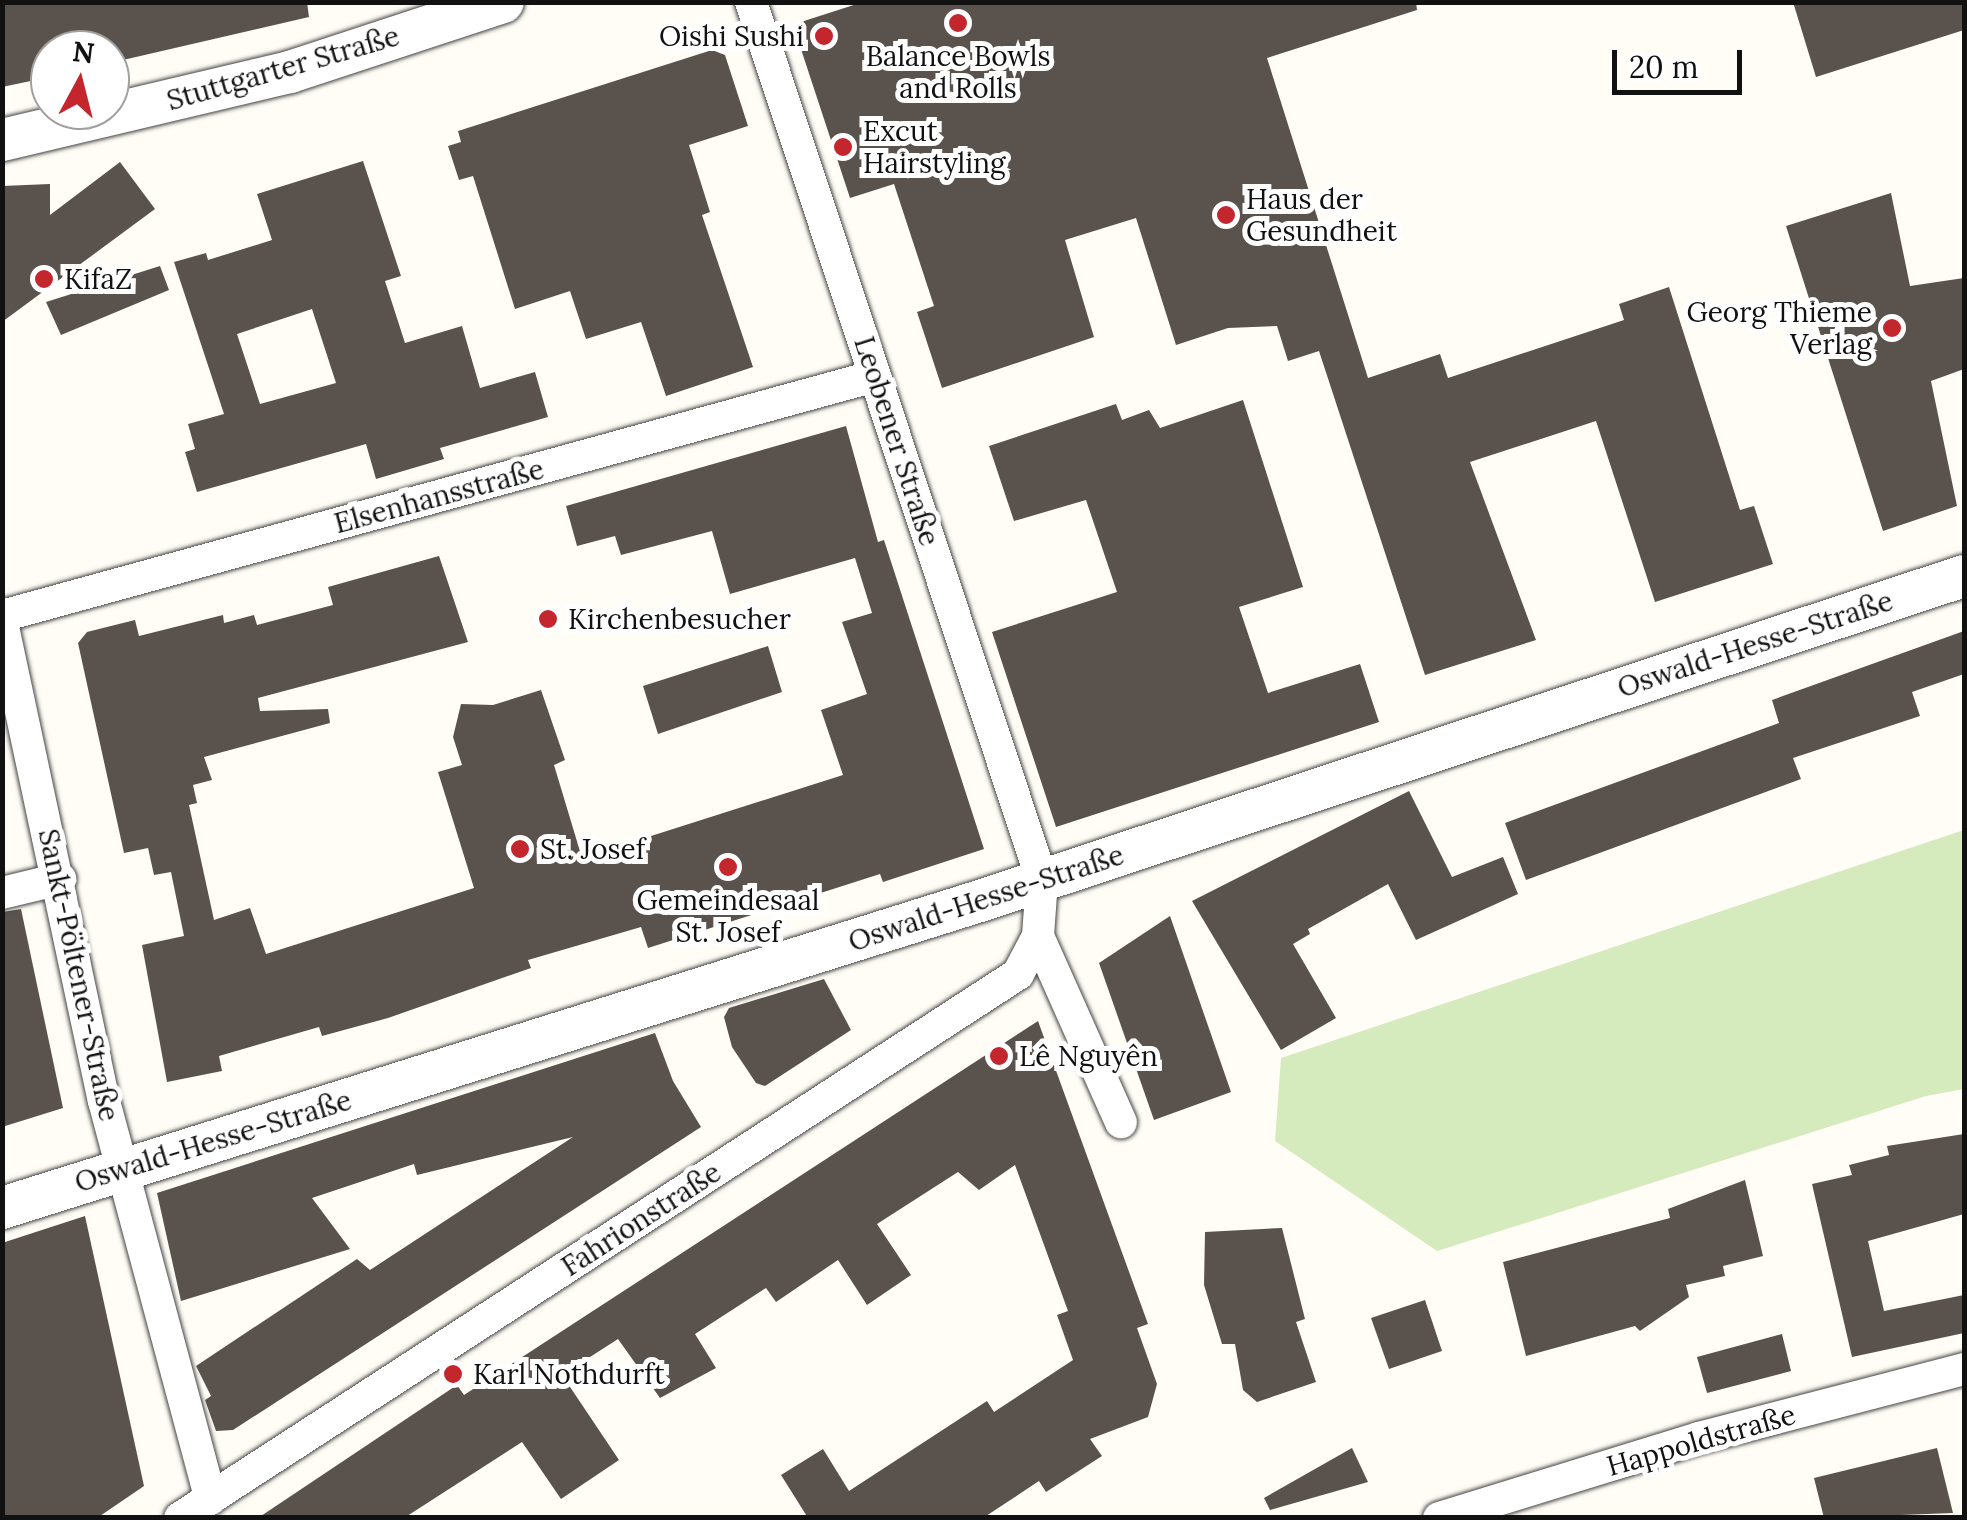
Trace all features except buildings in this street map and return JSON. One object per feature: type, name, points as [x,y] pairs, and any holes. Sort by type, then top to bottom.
[{"type":"street","name":"Stuttgarter Straße","points":[[2,140],[290,72],[503,2]]},
{"type":"street","name":"Leobener Straße","points":[[752,2],[1042,880]]},
{"type":"street","name":"Elsenhansstraße","points":[[2,619],[876,376]]},
{"type":"street","name":"Oswald-Hesse-Straße","points":[[2,1208],[1042,880],[1964,576]]},
{"type":"street","name":"Sankt-Pöltener-Straße","points":[[2,619],[121,1169],[211,1499]]},
{"type":"street","points":[[2,893],[60,879]]},
{"type":"street","name":"Fahrionstraße","points":[[180,1518],[1018,974],[1038,936],[1042,880]]},
{"type":"street","points":[[1038,936],[1120,1122]]},
{"type":"street","name":"Happoldstraße","points":[[1440,1518],[1699,1438],[1964,1369]]},
{"type":"green space","points":[[1964,830],[1964,1089],[1926,1096],[1437,1251],[1275,1141],[1281,1058]]},
{"type":"place","name":"Balance Bowls and Rolls","points":[[958,23]]},
{"type":"place","name":"Oishi Sushi","points":[[824,36]]},
{"type":"place","name":"Excut Hairstyling","points":[[843,147]]},
{"type":"place","name":"Haus der Gesundheit","points":[[1226,215]]},
{"type":"place","name":"KifaZ","points":[[44,279]]},
{"type":"place","name":"Georg Thieme Verlag","points":[[1892,328]]},
{"type":"place","name":"Kirchenbesucher","points":[[548,619]]},
{"type":"place","name":"St. Josef","points":[[520,849]]},
{"type":"place","name":"Gemeindesaal St. Josef","points":[[728,867]]},
{"type":"place","name":"Lê Nguyên","points":[[999,1056]]},
{"type":"place","name":"Karl Nothdurft","points":[[453,1374]]}]
